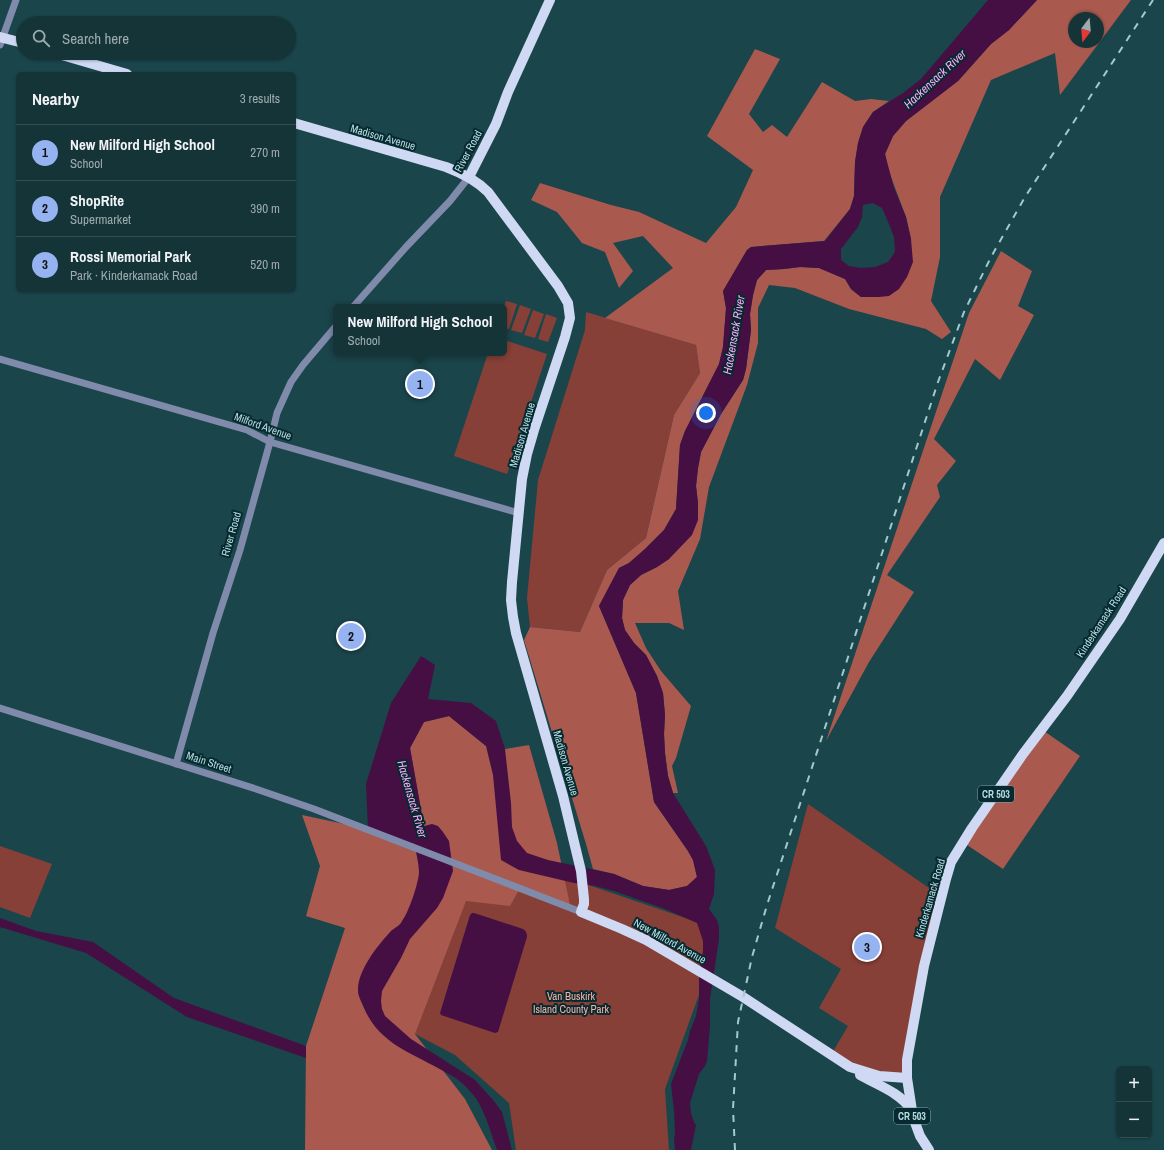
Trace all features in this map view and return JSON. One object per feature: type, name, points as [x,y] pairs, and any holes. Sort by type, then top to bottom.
[{"type":"main road","name":"River Road","points":[[469,177],[493,130],[508,92],[550,0]]},
{"type":"main road","points":[[1,40],[16,43]]},
{"type":"main road","points":[[79,60],[120,72]]},
{"type":"main road","name":"Madison Avenue","points":[[296,124],[458,171],[480,184],[488,192],[558,286],[568,303],[570,318],[534,430],[522,479],[511,600],[516,633],[563,796],[579,865],[583,883],[584,899],[581,912]]},
{"type":"main road","name":"Kinderkamack Road","points":[[929,1150],[918,1132],[911,1109],[907,1078],[907,1060],[924,966],[951,862],[972,828],[1023,754],[1067,696],[1120,619],[1164,543]]},
{"type":"main road","name":"New Milford Avenue","points":[[581,912],[622,929],[656,946],[743,998],[844,1064],[856,1070],[879,1076],[907,1078]]},
{"type":"main road","points":[[844,1064],[850,1070],[897,1096],[911,1109]]},
{"type":"street","points":[[1,40],[16,0]]},
{"type":"street","name":"River Road","points":[[356,304],[406,247],[450,201],[469,177]]},
{"type":"street","name":"River Road","points":[[176,764],[211,639],[240,550],[277,413],[291,382],[303,365],[333,330]]},
{"type":"street","name":"Milford Avenue","points":[[0,359],[247,430],[270,442],[519,514]]},
{"type":"street","name":"Main Street","points":[[0,708],[314,809],[408,845]]},
{"type":"street","name":"New Milford Avenue","points":[[408,845],[581,912]]},
{"type":"green space","points":[[506,301],[517,304],[509,329],[507,329],[507,304],[505,304]]},
{"type":"green space","points":[[520,305],[531,309],[522,333],[511,330]]},
{"type":"green space","points":[[533,310],[544,314],[535,338],[524,335]]},
{"type":"green space","points":[[586,312],[696,345],[700,373],[674,415],[646,538],[607,570],[580,632],[530,627],[527,598],[538,480],[585,330]]},
{"type":"green space","points":[[546,314],[557,318],[548,342],[538,339]]},
{"type":"green space","points":[[507,341],[547,354],[507,474],[454,456],[487,356],[507,356]]},
{"type":"green space","points":[[808,804],[942,897],[907,1078],[889,1077],[831,1055],[848,1026],[819,1008],[841,969],[775,928]]},
{"type":"green space","points":[[0,846],[52,864],[30,918],[0,907]]},
{"type":"green space","name":"Van Buskirk Island County Park","points":[[444,878],[571,879],[697,922],[706,941],[700,992],[665,1089],[669,1150],[516,1150],[509,1103],[455,1055],[415,1034]]},
{"type":"shaded area","points":[[1037,0],[1131,0],[1104,36],[1104,12],[1068,12],[1068,48],[1095,48],[1060,95],[1055,53],[991,80],[940,197],[940,257],[931,301],[951,332],[942,339],[926,329],[849,309],[795,288],[769,285],[758,308],[758,343],[747,385],[709,487],[700,539],[678,591],[684,630],[669,623],[635,623],[646,648],[661,671],[691,706],[676,758],[672,766],[678,793],[673,793],[668,776],[665,753],[665,715],[663,693],[657,676],[646,655],[634,643],[625,630],[622,618],[623,600],[630,585],[641,575],[669,559],[698,503],[696,486],[701,452],[721,414],[743,380],[746,369],[751,330],[750,314],[757,280],[766,270],[800,267],[819,268],[845,279],[851,289],[861,297],[911,239],[906,217],[888,169],[885,154],[893,136],[906,121],[958,81],[991,44],[1009,30]]},
{"type":"shaded area","points":[[755,49],[780,59],[749,114],[763,132],[772,125],[787,137],[822,82],[855,101],[871,99],[889,101],[873,112],[863,127],[858,143],[855,162],[854,196],[850,209],[824,241],[751,247],[747,250],[723,291],[726,308],[723,347],[719,364],[685,431],[680,445],[676,509],[664,530],[629,563],[619,568],[599,606],[636,693],[654,802],[693,860],[697,877],[687,886],[669,890],[643,886],[614,874],[593,869],[524,640],[530,627],[580,632],[607,570],[646,538],[674,415],[700,373],[696,345],[605,318],[673,268],[643,236],[613,243],[633,271],[619,288],[605,252],[582,243],[557,212],[531,200],[540,183],[639,212],[706,243],[736,207],[753,170],[707,136]]},
{"type":"shaded area","points":[[1001,251],[1032,271],[1018,306],[1034,315],[1000,380],[975,359],[934,439],[956,461],[937,485],[940,497],[887,575],[914,592],[869,662],[826,741],[969,313]]},
{"type":"shaded area","points":[[449,716],[486,746],[505,749],[529,745],[557,843],[570,905],[521,886],[510,906],[466,901],[415,1034],[465,1099],[492,1150],[305,1150],[306,1046],[345,928],[306,916],[320,866],[302,815],[368,829],[424,827],[410,748],[424,722]]},
{"type":"shaded area","points":[[1041,729],[1080,756],[1003,869],[964,843]]},
{"type":"water","name":"Hackensack River","points":[[988,0],[1037,0],[1009,30],[991,44],[958,81],[906,121],[893,136],[885,154],[894,188],[906,217],[911,239],[913,262],[907,277],[899,289],[889,296],[861,297],[851,289],[845,279],[819,268],[800,267],[766,270],[757,280],[750,314],[751,330],[746,369],[743,380],[721,414],[701,452],[696,486],[698,520],[692,535],[669,559],[641,575],[630,585],[623,600],[622,618],[625,630],[634,643],[646,655],[657,676],[663,693],[665,715],[665,753],[668,776],[673,793],[706,846],[715,870],[714,894],[709,909],[717,920],[719,927],[719,939],[710,999],[710,1026],[707,1061],[699,1074],[690,1103],[691,1113],[696,1125],[691,1150],[675,1150],[674,1110],[671,1084],[696,1016],[699,999],[699,975],[703,941],[697,923],[665,909],[614,891],[519,870],[501,860],[493,775],[486,746],[449,716],[424,722],[410,748],[424,826],[432,824],[438,826],[449,841],[453,871],[443,898],[437,908],[410,939],[382,991],[382,1009],[385,1016],[411,1039],[475,1080],[494,1101],[502,1112],[512,1150],[497,1150],[483,1112],[477,1100],[470,1091],[454,1077],[398,1047],[388,1040],[371,1021],[364,1008],[358,991],[361,975],[369,959],[380,943],[400,924],[405,917],[413,898],[419,873],[414,843],[412,846],[368,829],[366,784],[391,703],[421,656],[435,665],[428,699],[471,703],[496,721],[505,749],[512,827],[517,841],[527,853],[548,860],[614,874],[643,886],[669,890],[687,886],[697,877],[693,860],[688,851],[654,802],[636,693],[599,606],[619,568],[629,563],[664,530],[676,509],[680,445],[685,431],[719,364],[723,347],[726,308],[723,291],[747,250],[751,247],[825,241],[850,209],[854,196],[855,162],[858,143],[863,127],[873,112],[903,93],[921,79]],"holes":[[[873,203],[882,208],[894,237],[895,252],[888,262],[875,267],[861,268],[849,266],[841,260],[841,249],[858,227],[862,217],[863,205]]]},
{"type":"water","points":[[472,913],[523,929],[527,934],[498,1032],[495,1033],[441,1015],[440,1013],[470,915]]},
{"type":"water","points":[[0,918],[36,931],[93,942],[174,998],[306,1046],[306,1058],[187,1017],[86,953],[0,927]]},
{"type":"railway","points":[[735,1150],[733,1109],[738,1022],[752,957],[767,905],[938,382],[964,312],[991,257],[1025,197],[1153,0]]},
{"type":"place","name":"New Milford High School","points":[[420,384]]},
{"type":"place","name":"ShopRite","points":[[351,636]]},
{"type":"place","name":"Rossi Memorial Park","points":[[867,947]]}]
